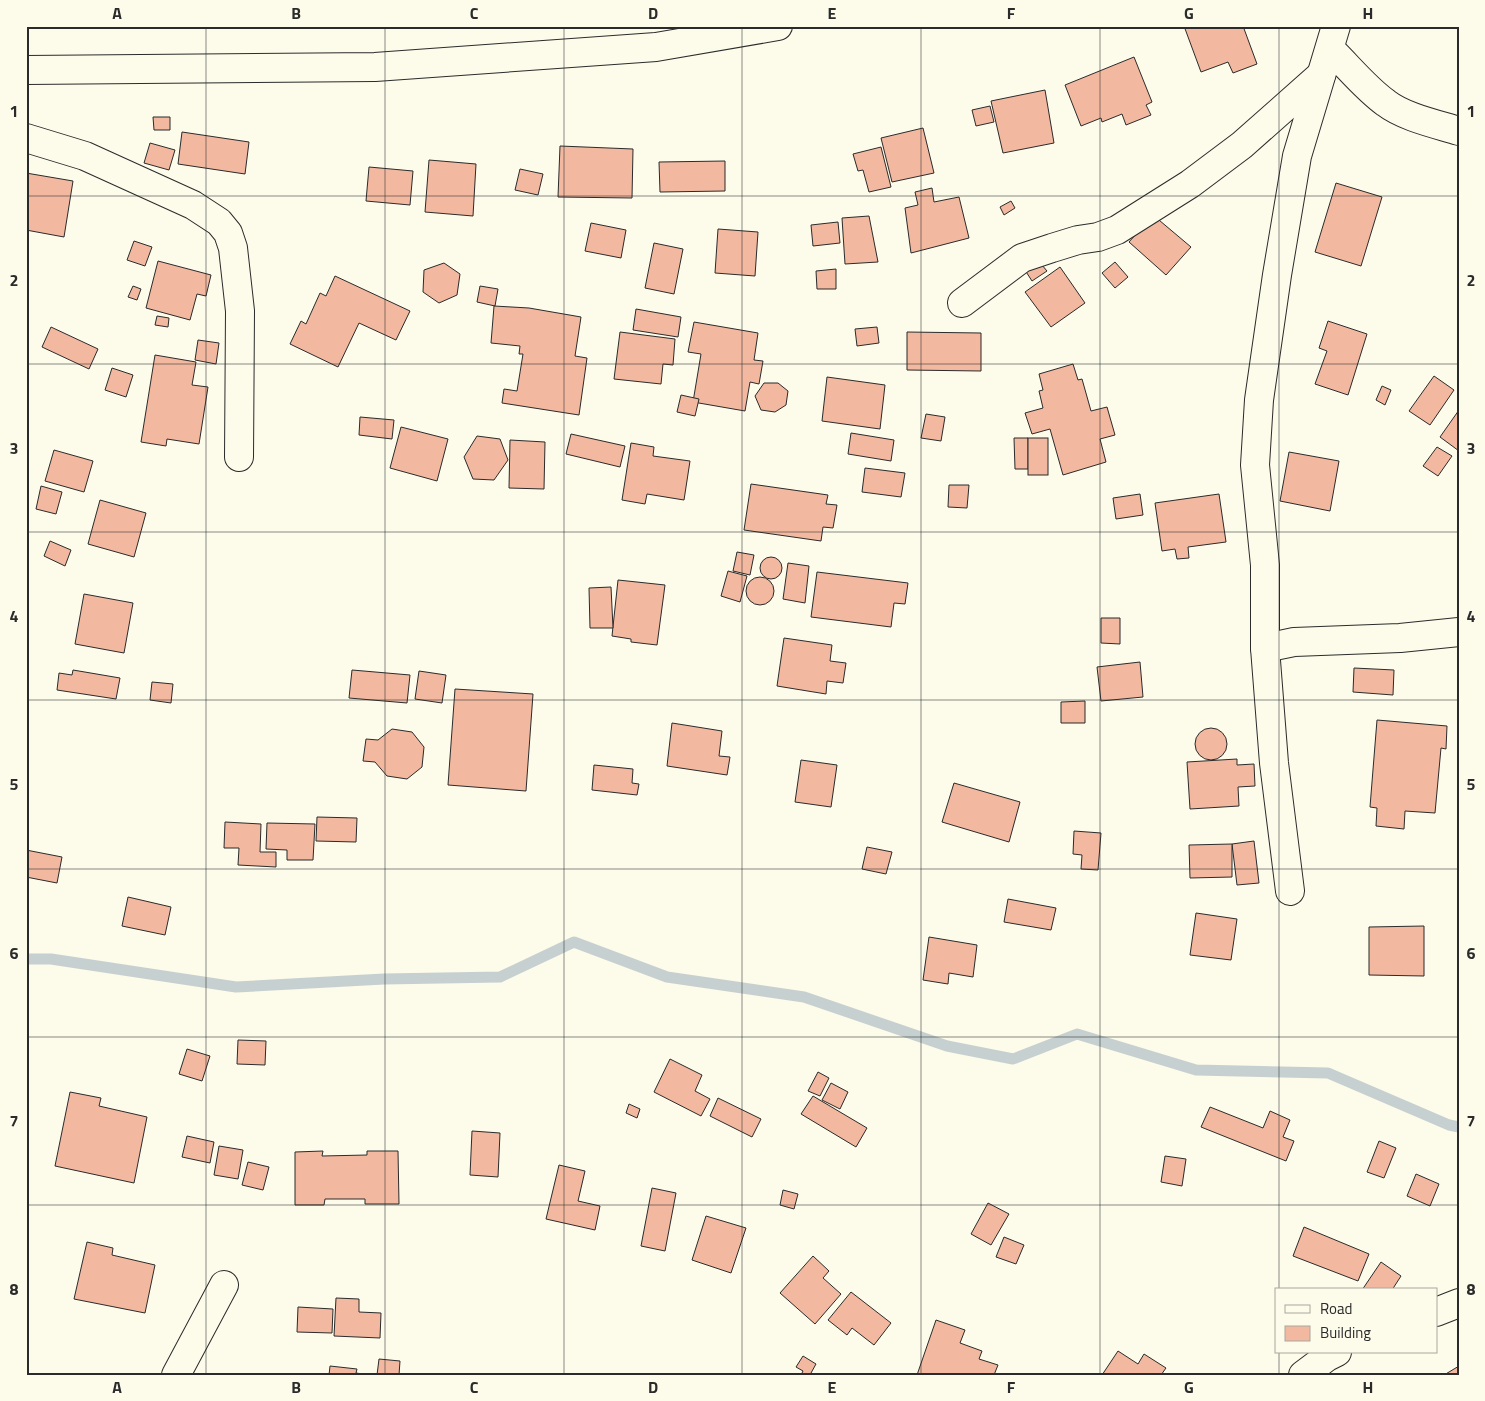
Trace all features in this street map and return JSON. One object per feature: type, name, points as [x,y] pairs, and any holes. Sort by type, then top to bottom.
[{"type":"street","points":[[26,70],[375,67],[656,47],[778,26]]},
{"type":"street","points":[[1290,891],[1274,763],[1265,648],[1265,564],[1255,465],[1259,400],[1277,275],[1298,156],[1333,37]]},
{"type":"street","points":[[1333,37],[1367,87],[1387,104],[1412,116],[1459,131]]},
{"type":"street","points":[[962,303],[1022,258],[1117,230],[1190,184],[1242,146],[1322,75]]},
{"type":"street","points":[[26,138],[85,156],[193,205],[219,222],[228,233],[233,248],[240,311],[238,457]]},
{"type":"street","points":[[1265,648],[1294,642],[1400,638],[1459,632]]},
{"type":"street","points":[[176,1375],[224,1285]]},
{"type":"street","points":[[1438,1311],[1459,1303]]},
{"type":"street","points":[[1304,1375],[1334,1354]]},
{"type":"building","points":[[1184,26],[1243,26],[1257,64],[1233,73],[1228,62],[1201,72]]},
{"type":"building","points":[[1134,57],[1152,102],[1146,105],[1151,115],[1126,125],[1122,114],[1102,122],[1101,118],[1081,126],[1065,85]]},
{"type":"building","points":[[1045,90],[1054,143],[1003,153],[991,101]]},
{"type":"building","points":[[990,106],[994,122],[976,126],[972,110]]},
{"type":"building","points":[[153,117],[170,117],[170,130],[154,130]]},
{"type":"building","points":[[923,128],[934,173],[892,182],[881,138]]},
{"type":"building","points":[[182,132],[249,142],[245,174],[178,164]]},
{"type":"building","points":[[150,143],[175,150],[169,170],[144,163]]},
{"type":"building","points":[[560,146],[633,149],[632,198],[558,197]]},
{"type":"building","points":[[881,147],[891,187],[869,192],[863,170],[858,171],[853,154]]},
{"type":"building","points":[[429,160],[476,164],[473,216],[425,212]]},
{"type":"building","points":[[725,161],[725,191],[660,192],[659,162]]},
{"type":"building","points":[[369,167],[413,171],[410,205],[366,201]]},
{"type":"building","points":[[520,169],[543,174],[538,195],[515,190]]},
{"type":"building","points":[[26,173],[73,181],[64,237],[26,230]]},
{"type":"building","points":[[1336,183],[1382,197],[1361,266],[1315,252]]},
{"type":"building","points":[[932,188],[934,202],[959,197],[969,238],[911,253],[905,208],[918,205],[915,192]]},
{"type":"building","points":[[1011,201],[1015,208],[1004,215],[1000,207]]},
{"type":"building","points":[[1153,215],[1191,247],[1166,275],[1129,242]]},
{"type":"building","points":[[869,216],[878,262],[845,264],[842,218]]},
{"type":"building","points":[[838,222],[840,243],[813,246],[811,225]]},
{"type":"building","points":[[591,223],[626,230],[621,258],[585,251]]},
{"type":"building","points":[[718,229],[758,232],[755,276],[715,273]]},
{"type":"building","points":[[134,241],[152,247],[145,266],[127,260]]},
{"type":"building","points":[[654,243],[683,249],[674,294],[645,288]]},
{"type":"building","points":[[1036,258],[1047,271],[1032,281],[1023,267]]},
{"type":"building","points":[[158,261],[211,275],[206,296],[197,294],[190,320],[146,308]]},
{"type":"building","points":[[1115,262],[1128,277],[1115,288],[1102,273]]},
{"type":"building","points":[[444,263],[460,274],[457,295],[439,303],[423,292],[424,270]]},
{"type":"building","points":[[1060,267],[1085,303],[1051,327],[1025,292]]},
{"type":"building","points":[[836,269],[836,289],[817,289],[816,271]]},
{"type":"building","points":[[335,276],[410,311],[396,340],[359,323],[338,367],[290,344],[301,321],[306,324],[320,293],[326,296]]},
{"type":"building","points":[[133,286],[141,289],[137,300],[128,297]]},
{"type":"building","points":[[480,286],[498,289],[495,306],[477,302]]},
{"type":"building","points":[[494,306],[529,308],[581,317],[575,356],[587,358],[579,415],[502,403],[504,389],[517,391],[523,354],[519,354],[520,346],[491,343]]},
{"type":"building","points":[[636,309],[681,317],[678,337],[633,330]]},
{"type":"building","points":[[157,316],[169,318],[168,327],[155,325]]},
{"type":"building","points":[[1328,321],[1367,334],[1348,395],[1315,384],[1327,351],[1319,348]]},
{"type":"building","points":[[694,322],[758,333],[754,360],[763,361],[759,384],[750,382],[745,411],[693,402],[701,354],[688,352]]},
{"type":"building","points":[[51,327],[98,349],[89,369],[42,347]]},
{"type":"building","points":[[877,327],[879,343],[857,346],[855,329]]},
{"type":"building","points":[[620,332],[675,339],[673,365],[663,364],[661,384],[614,379]]},
{"type":"building","points":[[907,332],[981,333],[981,371],[907,370]]},
{"type":"building","points":[[198,340],[219,343],[216,364],[195,360]]},
{"type":"building","points":[[155,355],[196,362],[192,385],[208,387],[199,444],[167,439],[166,446],[141,442]]},
{"type":"building","points":[[1073,364],[1078,380],[1082,379],[1091,411],[1107,407],[1115,435],[1100,439],[1106,462],[1063,475],[1050,429],[1032,434],[1025,413],[1043,408],[1039,391],[1043,390],[1039,374]]},
{"type":"building","points":[[112,368],[133,375],[126,397],[105,390]]},
{"type":"building","points":[[1434,376],[1454,390],[1430,425],[1409,411]]},
{"type":"building","points":[[827,377],[885,385],[880,429],[822,421]]},
{"type":"building","points":[[764,383],[778,383],[788,391],[786,405],[775,412],[761,410],[755,396]]},
{"type":"building","points":[[1382,386],[1391,390],[1385,405],[1376,400]]},
{"type":"building","points":[[681,395],[699,399],[695,416],[677,412]]},
{"type":"building","points":[[1459,410],[1459,451],[1440,437]]},
{"type":"building","points":[[926,414],[945,417],[941,441],[921,438]]},
{"type":"building","points":[[360,417],[394,420],[392,439],[359,435]]},
{"type":"building","points":[[401,427],[448,439],[437,481],[390,468]]},
{"type":"building","points":[[851,433],[894,440],[891,461],[848,454]]},
{"type":"building","points":[[571,434],[625,446],[620,467],[566,454]]},
{"type":"building","points":[[477,436],[500,439],[508,460],[494,480],[473,479],[464,457]]},
{"type":"building","points":[[1014,438],[1028,438],[1028,469],[1015,469]]},
{"type":"building","points":[[1028,438],[1048,438],[1048,475],[1028,475]]},
{"type":"building","points":[[510,440],[545,442],[544,489],[509,488]]},
{"type":"building","points":[[631,443],[654,447],[653,456],[690,461],[684,500],[647,494],[645,504],[622,500]]},
{"type":"building","points":[[1437,447],[1452,456],[1438,476],[1423,466]]},
{"type":"building","points":[[54,450],[93,461],[84,492],[45,481]]},
{"type":"building","points":[[1289,452],[1339,461],[1330,511],[1280,501]]},
{"type":"building","points":[[865,468],[905,473],[901,497],[862,492]]},
{"type":"building","points":[[751,484],[828,495],[826,504],[837,505],[833,528],[823,527],[821,541],[744,530]]},
{"type":"building","points":[[949,485],[969,485],[967,508],[948,507]]},
{"type":"building","points":[[41,486],[62,492],[56,514],[36,509]]},
{"type":"building","points":[[1140,494],[1143,515],[1116,519],[1113,498]]},
{"type":"building","points":[[1219,494],[1226,542],[1188,547],[1189,558],[1177,559],[1175,549],[1162,551],[1155,503]]},
{"type":"building","points":[[100,500],[146,513],[134,557],[88,544]]},
{"type":"building","points":[[50,541],[71,550],[65,566],[44,556]]},
{"type":"building","points":[[737,552],[754,555],[750,575],[733,571]]},
{"type":"building","points":[[771,557],[779,560],[782,568],[779,576],[771,579],[763,576],[760,568],[763,560]]},
{"type":"building","points":[[788,563],[809,566],[805,603],[783,599]]},
{"type":"building","points":[[728,571],[747,576],[740,602],[721,596]]},
{"type":"building","points":[[817,572],[908,583],[905,604],[894,603],[891,627],[811,617]]},
{"type":"building","points":[[760,577],[770,581],[774,591],[770,601],[760,605],[750,601],[746,591],[750,581]]},
{"type":"building","points":[[618,580],[665,585],[657,645],[631,642],[631,639],[612,636]]},
{"type":"building","points":[[611,587],[613,628],[590,628],[589,588]]},
{"type":"building","points":[[84,594],[133,603],[124,653],[75,644]]},
{"type":"building","points":[[1101,618],[1120,618],[1120,644],[1101,643]]},
{"type":"building","points":[[784,638],[832,645],[830,661],[846,663],[843,683],[827,681],[826,694],[777,686]]},
{"type":"building","points":[[1140,662],[1143,697],[1101,701],[1097,667]]},
{"type":"building","points":[[1354,668],[1394,670],[1393,695],[1353,692]]},
{"type":"building","points":[[73,670],[120,678],[116,699],[57,690],[59,673],[72,675]]},
{"type":"building","points":[[352,670],[410,675],[407,703],[349,698]]},
{"type":"building","points":[[419,671],[446,675],[442,703],[415,699]]},
{"type":"building","points":[[152,682],[173,684],[171,703],[150,700]]},
{"type":"building","points":[[455,689],[533,694],[526,791],[448,785]]},
{"type":"building","points":[[1085,701],[1085,723],[1061,723],[1061,702]]},
{"type":"building","points":[[1377,720],[1447,726],[1446,749],[1441,748],[1435,813],[1405,811],[1404,829],[1376,826],[1377,808],[1370,807]]},
{"type":"building","points":[[672,723],[722,731],[719,756],[730,757],[727,775],[667,766]]},
{"type":"building","points":[[1211,728],[1222,733],[1227,744],[1222,755],[1211,760],[1200,755],[1195,744],[1200,733]]},
{"type":"building","points":[[392,729],[412,732],[424,747],[422,767],[407,779],[387,776],[375,762],[363,761],[366,739],[378,740]]},
{"type":"building","points":[[1237,759],[1237,765],[1254,764],[1255,786],[1238,787],[1239,806],[1190,809],[1187,762]]},
{"type":"building","points":[[801,760],[837,765],[831,807],[795,802]]},
{"type":"building","points":[[594,765],[633,769],[632,783],[639,784],[637,795],[592,790]]},
{"type":"building","points":[[954,783],[1020,802],[1009,842],[942,822]]},
{"type":"building","points":[[317,817],[357,818],[356,842],[316,841]]},
{"type":"building","points":[[225,822],[261,824],[260,852],[276,852],[276,867],[238,865],[239,848],[224,848]]},
{"type":"building","points":[[267,823],[315,824],[313,860],[287,860],[287,850],[266,849]]},
{"type":"building","points":[[1074,831],[1101,833],[1098,870],[1081,869],[1082,855],[1073,854]]},
{"type":"building","points":[[1254,841],[1259,883],[1237,885],[1232,844]]},
{"type":"building","points":[[1232,844],[1232,877],[1190,878],[1189,845]]},
{"type":"building","points":[[867,847],[892,852],[886,874],[862,869]]},
{"type":"building","points":[[26,850],[62,857],[57,883],[26,877]]},
{"type":"building","points":[[128,897],[171,907],[165,935],[122,926]]},
{"type":"building","points":[[1008,899],[1056,908],[1051,930],[1004,922]]},
{"type":"building","points":[[1196,913],[1237,919],[1231,960],[1190,955]]},
{"type":"building","points":[[1424,926],[1424,976],[1369,975],[1369,927]]},
{"type":"building","points":[[929,937],[977,945],[973,977],[949,973],[948,984],[923,980]]},
{"type":"building","points":[[238,1040],[266,1041],[265,1065],[237,1064]]},
{"type":"building","points":[[187,1049],[210,1056],[202,1081],[179,1074]]},
{"type":"building","points":[[670,1059],[702,1075],[695,1091],[710,1099],[701,1116],[654,1092]]},
{"type":"building","points":[[818,1072],[829,1078],[820,1096],[808,1091]]},
{"type":"building","points":[[831,1083],[848,1092],[840,1109],[822,1100]]},
{"type":"building","points":[[70,1092],[101,1098],[99,1106],[147,1117],[134,1183],[55,1166]]},
{"type":"building","points":[[813,1096],[867,1128],[856,1147],[801,1114]]},
{"type":"building","points":[[718,1098],[761,1119],[752,1137],[710,1116]]},
{"type":"building","points":[[629,1104],[640,1109],[637,1118],[626,1113]]},
{"type":"building","points":[[1210,1107],[1263,1128],[1270,1111],[1290,1120],[1283,1137],[1294,1141],[1286,1161],[1201,1127]]},
{"type":"building","points":[[472,1131],[500,1133],[498,1177],[470,1175]]},
{"type":"building","points":[[187,1136],[214,1142],[210,1163],[182,1157]]},
{"type":"building","points":[[1379,1141],[1396,1148],[1384,1178],[1367,1172]]},
{"type":"building","points":[[219,1146],[243,1150],[238,1179],[214,1175]]},
{"type":"building","points":[[323,1151],[322,1156],[367,1155],[367,1151],[398,1151],[399,1204],[365,1204],[365,1199],[325,1199],[324,1205],[295,1205],[295,1152]]},
{"type":"building","points":[[1165,1156],[1186,1159],[1182,1186],[1161,1182]]},
{"type":"building","points":[[248,1162],[269,1167],[263,1190],[242,1185]]},
{"type":"building","points":[[559,1165],[585,1171],[578,1201],[600,1206],[595,1230],[546,1219]]},
{"type":"building","points":[[1416,1174],[1439,1184],[1430,1206],[1407,1196]]},
{"type":"building","points":[[652,1188],[676,1193],[665,1251],[641,1246]]},
{"type":"building","points":[[783,1190],[798,1194],[794,1209],[780,1205]]},
{"type":"building","points":[[988,1203],[1009,1214],[991,1245],[971,1234]]},
{"type":"building","points":[[706,1216],[746,1228],[731,1273],[692,1260]]},
{"type":"building","points":[[1304,1227],[1369,1254],[1358,1281],[1293,1256]]},
{"type":"building","points":[[1004,1237],[1024,1245],[1016,1264],[996,1257]]},
{"type":"building","points":[[87,1242],[113,1248],[112,1255],[155,1265],[145,1313],[74,1299]]},
{"type":"building","points":[[813,1256],[829,1271],[823,1278],[841,1294],[815,1324],[780,1293]]},
{"type":"building","points":[[1381,1262],[1401,1276],[1393,1288],[1363,1288]]},
{"type":"building","points":[[851,1292],[891,1323],[874,1345],[852,1328],[847,1335],[828,1320]]},
{"type":"building","points":[[336,1298],[359,1299],[359,1312],[381,1313],[380,1338],[334,1336]]},
{"type":"building","points":[[298,1307],[333,1309],[332,1333],[297,1332]]},
{"type":"building","points":[[936,1320],[965,1330],[960,1343],[982,1351],[979,1359],[998,1365],[994,1375],[917,1375]]},
{"type":"building","points":[[1118,1351],[1138,1364],[1144,1354],[1166,1368],[1161,1375],[1102,1375]]},
{"type":"building","points":[[803,1356],[816,1364],[811,1373],[814,1375],[801,1375],[803,1371],[796,1367]]},
{"type":"building","points":[[379,1359],[400,1361],[399,1375],[377,1375]]},
{"type":"building","points":[[330,1366],[357,1369],[356,1373],[369,1375],[329,1375]]},
{"type":"building","points":[[1459,1366],[1459,1375],[1444,1375]]},
{"type":"waterway","points":[[26,959],[51,959],[236,987],[384,979],[500,977],[574,942],[667,977],[804,997],[947,1046],[1013,1059],[1077,1034],[1196,1070],[1328,1073],[1449,1125],[1459,1127]]}]
